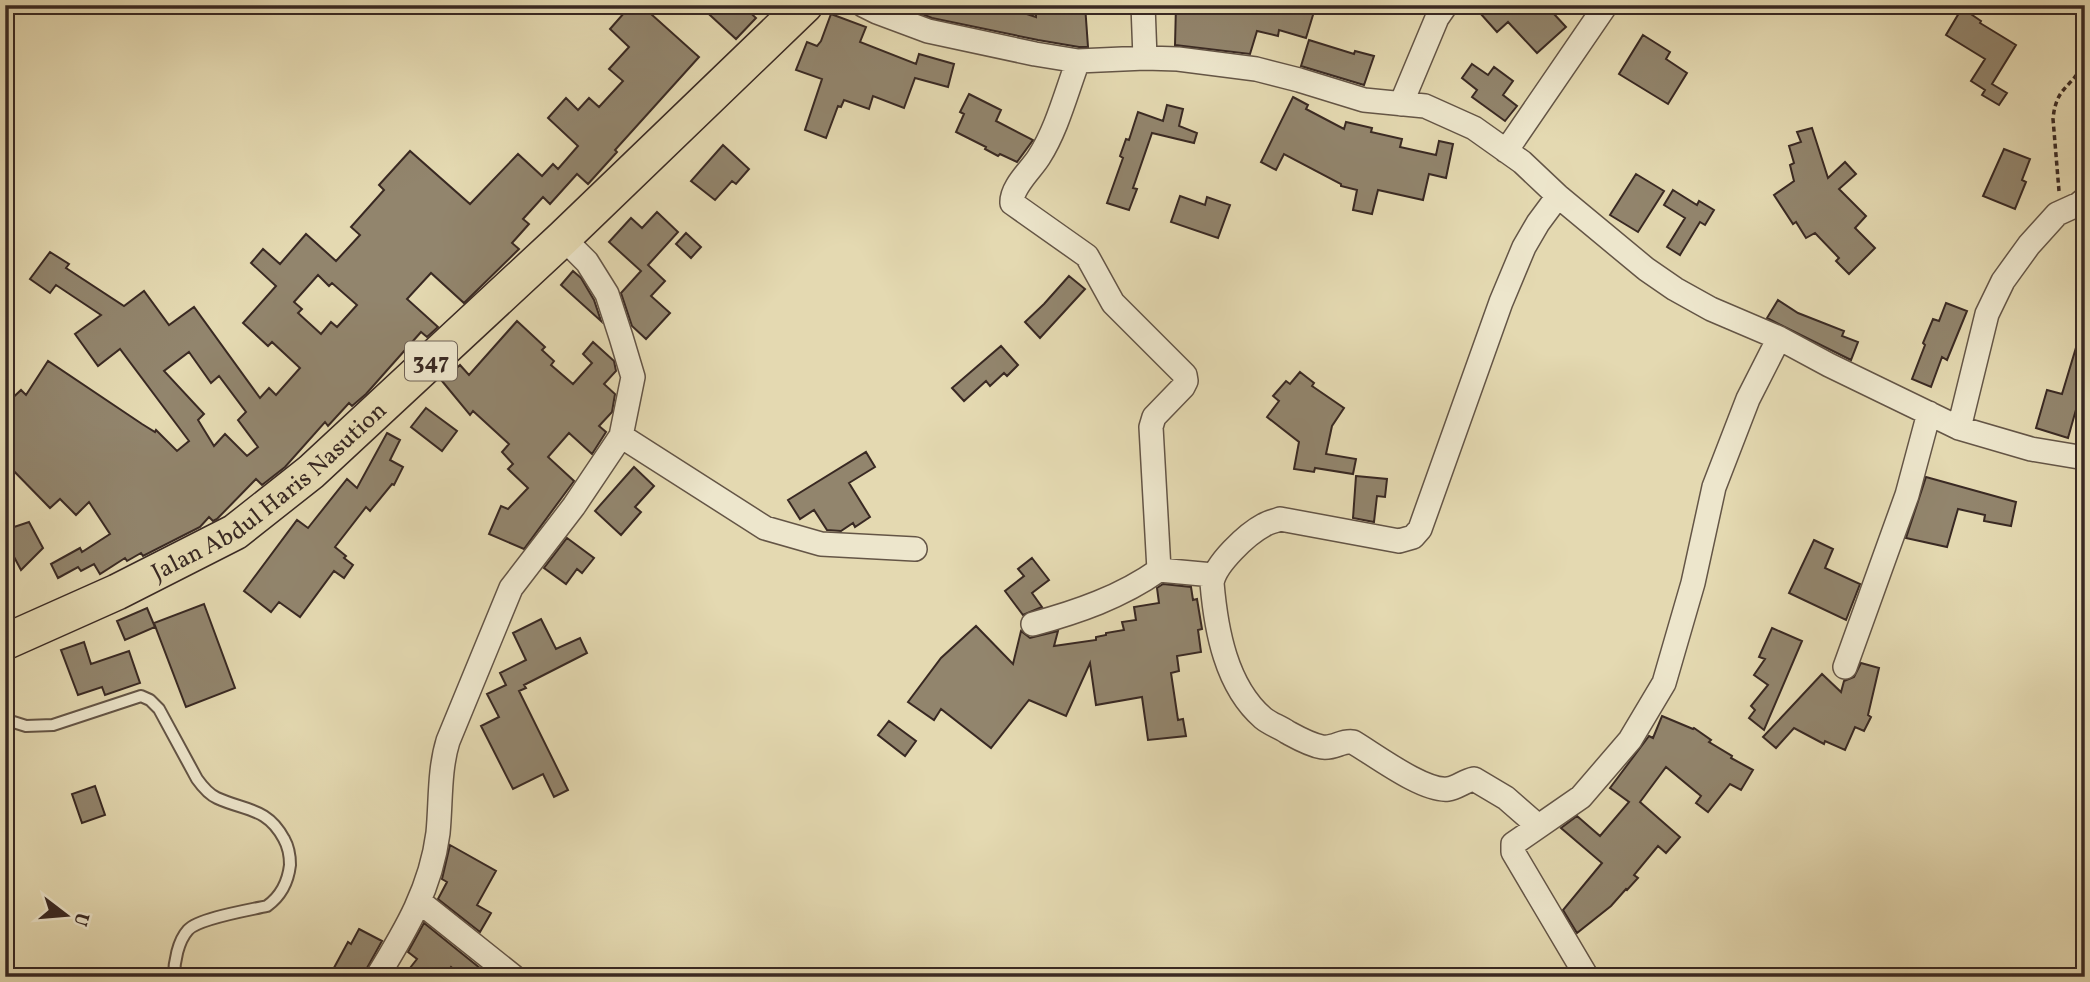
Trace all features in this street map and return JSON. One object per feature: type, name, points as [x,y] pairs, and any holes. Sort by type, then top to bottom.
[{"type":"main road","name":"Jalan Abdul Haris Nasution","points":[[5,642],[117,592],[235,532],[311,472],[563,238],[805,5]]},
{"type":"street","points":[[863,5],[928,31],[1035,54],[1078,61],[1178,59],[1255,69],[1364,100],[1425,106],[1474,128],[1521,162],[1646,269],[1711,309],[1779,338],[1959,428],[2031,449],[2085,458]]},
{"type":"street","points":[[1143,5],[1146,58]]},
{"type":"street","points":[[1401,104],[1437,18],[1446,5]]},
{"type":"street","points":[[1506,151],[1606,5]]},
{"type":"street","points":[[1078,61],[1047,142],[1011,199],[1016,206],[1087,256],[1113,303],[1185,375],[1183,387],[1154,417],[1151,427],[1159,570]]},
{"type":"street","points":[[1538,826],[1506,798],[1474,779],[1450,789],[1432,788],[1353,742],[1345,740],[1329,747],[1321,747],[1264,719],[1246,699],[1226,663],[1213,599],[1213,575],[1250,534],[1266,523],[1280,519],[1399,541],[1413,537],[1420,529],[1501,302],[1524,247],[1558,196]]},
{"type":"street","points":[[1959,428],[1987,314],[2003,281],[2029,245],[2057,214],[2085,199]]},
{"type":"street","points":[[377,977],[420,902],[438,834],[444,756],[448,741],[510,588],[574,506],[621,436],[633,377],[607,294],[587,262],[563,238]]},
{"type":"street","points":[[1587,977],[1513,852],[1515,842],[1581,797],[1630,740],[1664,683],[1693,583],[1714,487],[1748,399],[1779,338]]},
{"type":"street","points":[[1844,667],[1907,495],[1929,413]]},
{"type":"street","points":[[621,436],[728,507],[765,528],[821,544],[915,549]]},
{"type":"street","points":[[1032,624],[1062,616],[1118,594],[1159,570],[1213,575]]},
{"type":"street","points":[[420,902],[514,977]]},
{"type":"lane","points":[[5,716],[7,720],[26,726],[53,725],[141,696],[159,709],[205,789],[215,797],[265,815],[277,826],[290,859],[289,875],[275,900],[267,906],[199,922],[189,929],[177,954],[174,977]]},
{"type":"path","points":[[2057,214],[2059,194],[2054,108],[2061,92],[2082,66],[2085,39]]},
{"type":"building","points":[[631,5],[641,5],[699,57],[588,184],[577,174],[550,204],[543,197],[523,219],[529,224],[512,243],[519,249],[464,303],[431,273],[407,299],[438,327],[427,337],[421,332],[366,394],[352,406],[349,403],[328,426],[325,422],[285,467],[262,485],[256,479],[217,519],[213,521],[209,517],[200,527],[143,556],[141,553],[127,561],[125,558],[100,574],[94,564],[81,571],[78,567],[58,578],[51,564],[80,548],[82,552],[110,534],[89,502],[76,515],[60,499],[50,508],[5,462],[5,405],[21,390],[26,395],[48,361],[142,424],[155,432],[156,430],[177,451],[189,441],[120,349],[98,366],[75,334],[101,315],[56,285],[50,293],[30,279],[50,252],[69,264],[66,268],[124,306],[144,291],[169,325],[194,307],[260,398],[269,388],[276,395],[300,368],[272,342],[268,346],[243,323],[276,286],[251,263],[263,249],[280,264],[306,234],[336,261],[360,235],[351,227],[384,190],[379,185],[410,151],[470,204],[518,154],[542,176],[553,164],[558,169],[578,146],[548,118],[566,98],[578,110],[589,98],[599,107],[623,81],[609,69],[629,47],[610,29]],"holes":[[[318,275],[329,286],[332,283],[357,305],[337,327],[331,322],[321,334],[298,313],[302,309],[294,302]],[[189,352],[211,383],[219,376],[246,412],[238,420],[258,447],[247,456],[225,434],[214,446],[198,420],[204,414],[164,371]]]},
{"type":"building","points":[[699,5],[742,5],[756,18],[736,39]]},
{"type":"building","points":[[899,5],[1000,5],[1036,17],[1036,5],[1085,5],[1088,47],[1038,40],[932,18]]},
{"type":"building","points":[[1176,5],[1316,5],[1306,38],[1279,30],[1278,36],[1257,31],[1250,54],[1175,45]]},
{"type":"building","points":[[1488,5],[1564,5],[1554,14],[1566,27],[1537,53],[1508,22],[1497,32],[1480,13]]},
{"type":"building","points":[[1962,8],[1981,21],[1980,23],[2016,45],[1992,84],[2007,93],[1999,105],[1982,95],[1985,90],[1971,81],[1985,59],[1946,35]]},
{"type":"building","points":[[831,14],[866,27],[860,42],[916,64],[919,54],[954,64],[948,87],[915,78],[904,108],[873,96],[869,109],[844,100],[841,107],[838,106],[826,138],[805,130],[822,79],[796,70],[807,42],[817,46],[821,41]]},
{"type":"building","points":[[1643,35],[1670,52],[1666,59],[1687,73],[1668,104],[1619,74]]},
{"type":"building","points":[[1309,40],[1354,54],[1355,51],[1374,56],[1364,85],[1301,66]]},
{"type":"building","points":[[1472,64],[1488,75],[1494,67],[1513,81],[1503,95],[1517,106],[1505,121],[1472,97],[1477,90],[1462,78]]},
{"type":"building","points":[[969,94],[1001,110],[996,121],[1033,140],[1017,162],[1000,154],[998,156],[956,132],[964,114],[960,112]]},
{"type":"building","points":[[1293,97],[1308,105],[1306,109],[1344,129],[1346,122],[1372,128],[1371,132],[1402,139],[1400,147],[1436,155],[1439,141],[1453,144],[1446,178],[1429,174],[1423,200],[1378,190],[1372,214],[1353,210],[1357,190],[1341,186],[1284,154],[1276,170],[1261,162]]},
{"type":"building","points":[[1167,105],[1183,109],[1179,126],[1197,133],[1194,143],[1152,133],[1133,188],[1137,189],[1129,210],[1107,203],[1123,158],[1120,156],[1126,139],[1129,140],[1138,112],[1163,121]]},
{"type":"building","points":[[1812,128],[1828,178],[1845,162],[1856,174],[1839,189],[1866,216],[1855,228],[1875,248],[1849,274],[1836,261],[1839,258],[1815,233],[1806,238],[1774,195],[1794,181],[1790,165],[1794,163],[1789,146],[1801,142],[1797,132]]},
{"type":"building","points":[[723,145],[749,169],[736,184],[732,181],[715,200],[691,181]]},
{"type":"building","points":[[2004,149],[2030,159],[2022,180],[2026,182],[2015,209],[1983,196]]},
{"type":"building","points":[[1636,174],[1664,191],[1638,232],[1610,215]]},
{"type":"building","points":[[1673,190],[1697,205],[1699,201],[1714,210],[1705,225],[1700,222],[1680,255],[1667,247],[1685,218],[1664,205]]},
{"type":"building","points":[[1180,196],[1205,205],[1207,197],[1230,205],[1218,238],[1171,222]]},
{"type":"building","points":[[657,212],[678,232],[648,265],[665,281],[651,296],[670,313],[646,339],[632,326],[621,293],[641,271],[609,242],[631,218],[642,228]]},
{"type":"building","points":[[686,233],[701,247],[691,258],[676,244]]},
{"type":"building","points":[[573,271],[581,278],[594,300],[601,321],[561,285]]},
{"type":"building","points":[[1069,276],[1085,289],[1040,338],[1025,322]]},
{"type":"building","points":[[1778,300],[1798,313],[1844,331],[1842,336],[1858,342],[1851,360],[1767,318]]},
{"type":"building","points":[[1946,303],[1967,311],[1947,360],[1942,357],[1931,387],[1912,379],[1933,319],[1939,321]]},
{"type":"building","points":[[517,321],[545,347],[542,350],[554,361],[551,365],[573,384],[592,363],[583,354],[593,342],[614,361],[616,371],[604,384],[615,394],[612,412],[599,426],[606,432],[592,454],[569,433],[548,457],[574,481],[524,549],[489,534],[501,506],[508,509],[528,488],[508,469],[513,464],[502,452],[509,444],[473,411],[470,415],[442,381],[460,365],[469,375]]},
{"type":"building","points":[[2081,331],[2085,331],[2085,401],[2079,399],[2068,438],[2036,428],[2047,390],[2062,394]]},
{"type":"building","points":[[1001,346],[1018,365],[1007,376],[1004,373],[990,386],[986,381],[964,401],[952,388]]},
{"type":"building","points":[[1300,372],[1314,383],[1312,386],[1344,408],[1332,426],[1326,454],[1356,459],[1353,474],[1315,468],[1314,472],[1294,469],[1299,442],[1267,417],[1279,401],[1273,396],[1286,381],[1290,384]]},
{"type":"building","points":[[426,408],[457,431],[442,451],[411,427]]},
{"type":"building","points":[[387,433],[400,440],[390,460],[403,467],[394,485],[392,484],[370,511],[366,507],[335,547],[353,565],[344,578],[334,571],[300,617],[279,602],[271,612],[244,591],[297,520],[308,528],[347,479],[357,488]]},
{"type":"building","points":[[866,452],[875,467],[849,483],[870,517],[855,527],[853,523],[841,531],[827,530],[814,510],[800,519],[788,500]]},
{"type":"building","points":[[634,467],[654,486],[635,507],[641,512],[621,535],[595,511]]},
{"type":"building","points":[[1356,476],[1387,479],[1385,497],[1377,496],[1374,522],[1353,518]]},
{"type":"building","points":[[1926,477],[2016,502],[2011,526],[1984,521],[1985,515],[1958,509],[1947,547],[1906,538]]},
{"type":"building","points":[[29,522],[43,548],[21,570],[5,540],[5,530]]},
{"type":"building","points":[[567,538],[594,558],[582,573],[577,569],[566,584],[544,568]]},
{"type":"building","points":[[1814,540],[1833,549],[1825,568],[1860,584],[1846,620],[1789,593]]},
{"type":"building","points":[[1032,558],[1049,580],[1032,593],[1042,607],[1023,615],[1005,591],[1024,576],[1018,569]]},
{"type":"building","points":[[1163,584],[1191,587],[1193,600],[1197,599],[1202,629],[1198,630],[1201,652],[1177,656],[1179,671],[1171,673],[1178,720],[1183,719],[1186,736],[1148,740],[1142,697],[1096,705],[1090,663],[1066,716],[1029,700],[991,748],[941,709],[934,720],[908,702],[941,658],[976,626],[1013,664],[1021,631],[1030,638],[1058,631],[1054,646],[1096,640],[1096,637],[1106,633],[1124,630],[1122,622],[1136,620],[1134,607],[1159,603],[1157,588]]},
{"type":"building","points":[[204,604],[235,688],[186,707],[154,623]]},
{"type":"building","points":[[147,608],[155,627],[125,640],[117,621]]},
{"type":"building","points":[[541,619],[556,649],[580,638],[587,653],[524,685],[526,688],[519,691],[568,790],[554,797],[543,774],[513,789],[481,726],[499,717],[487,694],[506,685],[500,673],[526,660],[513,633]]},
{"type":"building","points":[[1772,628],[1802,641],[1764,730],[1749,718],[1755,710],[1751,706],[1768,685],[1754,675],[1765,659],[1759,657]]},
{"type":"building","points":[[84,642],[91,664],[129,651],[140,683],[105,695],[102,687],[78,695],[61,650]]},
{"type":"building","points":[[1861,663],[1879,668],[1868,715],[1871,717],[1864,731],[1855,727],[1845,750],[1825,741],[1824,744],[1794,728],[1776,748],[1763,737],[1822,674],[1841,692],[1844,681],[1854,677]]},
{"type":"building","points":[[1662,716],[1694,728],[1711,740],[1709,742],[1732,756],[1731,758],[1753,770],[1741,790],[1730,784],[1708,812],[1696,803],[1701,796],[1666,767],[1640,802],[1680,837],[1666,853],[1658,846],[1634,875],[1638,878],[1627,890],[1577,933],[1563,910],[1602,863],[1561,828],[1577,816],[1600,836],[1629,802],[1610,788],[1649,736],[1653,738]]},
{"type":"building","points":[[889,721],[916,741],[905,756],[878,735]]},
{"type":"building","points":[[95,786],[105,815],[82,823],[72,794]]},
{"type":"building","points":[[450,845],[496,871],[477,905],[491,913],[480,932],[438,899],[447,882],[442,879]]},
{"type":"building","points":[[424,923],[491,977],[463,977],[451,967],[444,977],[403,977],[417,959],[408,952]]},
{"type":"building","points":[[359,929],[382,941],[362,977],[329,977],[348,942],[351,944]]}]
